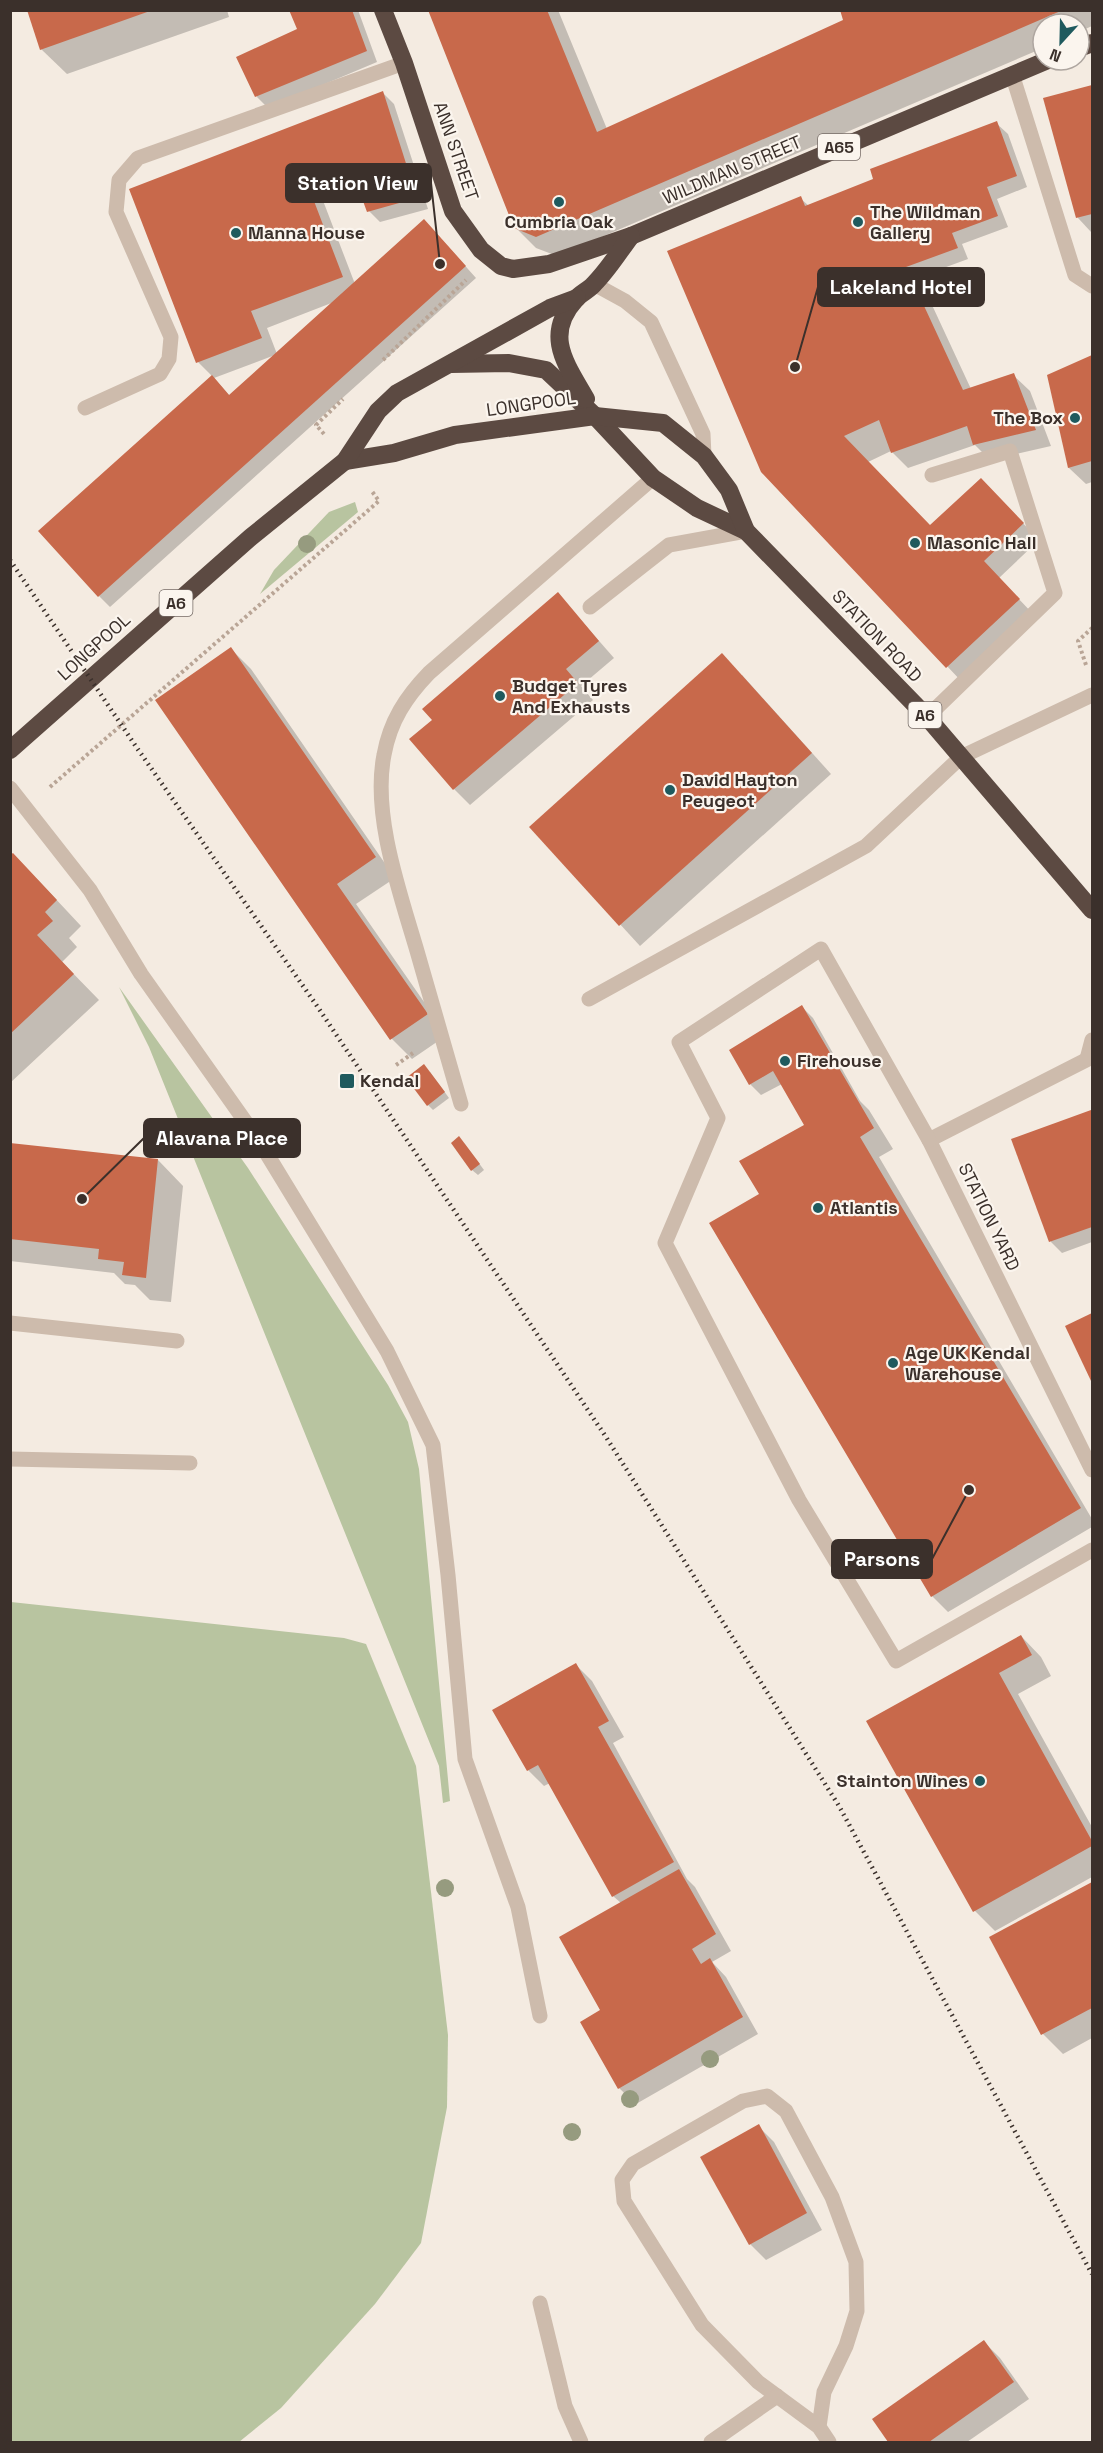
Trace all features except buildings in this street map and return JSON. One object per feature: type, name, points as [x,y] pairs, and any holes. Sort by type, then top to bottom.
[{"type":"highway","name":"ANN STREET","points":[[383,10],[404,63],[453,211],[468,234],[489,257],[501,266],[526,269],[631,236]]},
{"type":"highway","name":"WILDMAN STREET","points":[[595,416],[566,364],[558,344],[561,320],[577,298],[594,284],[631,236],[1031,67]]},
{"type":"highway","points":[[447,364],[550,308],[577,298]]},
{"type":"highway","name":"LONGPOOL","points":[[10,750],[251,537],[345,461],[378,411],[397,393],[447,364],[509,363],[546,370],[595,416]]},
{"type":"highway","name":"STATION ROAD","points":[[595,416],[663,423],[704,456],[729,490],[746,531]]},
{"type":"highway","name":"STATION ROAD","points":[[595,416],[653,478],[697,508],[746,531],[927,717],[1092,910]]},
{"type":"highway","name":"LONGPOOL","points":[[345,461],[394,453],[455,435],[595,416]]},
{"type":"lane","points":[[85,408],[160,374],[169,359],[171,337],[116,212],[119,180],[138,158],[404,63]]},
{"type":"lane","points":[[1012,74],[1075,275],[1092,286]]},
{"type":"lane","points":[[594,284],[625,301],[651,322],[703,434],[704,456]]},
{"type":"lane","points":[[927,717],[1055,593],[1010,451],[932,476]]},
{"type":"lane","points":[[461,1104],[389,855],[383,756],[393,722],[408,696],[429,673],[653,478]]},
{"type":"lane","points":[[590,607],[669,545],[746,531]]},
{"type":"lane","points":[[589,999],[866,846],[961,757],[1092,695]]},
{"type":"lane","points":[[10,788],[90,890],[141,974],[259,1141],[387,1351],[433,1445],[465,1759],[518,1907],[540,2016]]},
{"type":"lane","name":"STATION YARD","points":[[1092,1470],[929,1140],[821,950],[679,1042],[718,1118],[665,1243],[799,1500],[896,1661],[1092,1550]]},
{"type":"lane","points":[[929,1140],[1090,1058],[1092,1040]]},
{"type":"lane","points":[[10,1323],[177,1341]]},
{"type":"lane","points":[[10,1459],[190,1462]]},
{"type":"lane","points":[[819,2427],[824,2392],[846,2346],[857,2311],[856,2262],[832,2197],[786,2111],[767,2096],[743,2101],[633,2164],[622,2180],[624,2201],[702,2325],[758,2382],[819,2427],[829,2442]]},
{"type":"lane","points":[[540,2302],[565,2406],[581,2442]]},
{"type":"lane","points":[[711,2442],[777,2396]]},
{"type":"path","points":[[374,368],[474,272]]},
{"type":"path","points":[[321,431],[316,424],[349,392]]},
{"type":"path","points":[[44,793],[379,501],[368,487]]},
{"type":"path","points":[[1089,674],[1078,640],[1092,628]]},
{"type":"green space","points":[[355,502],[358,512],[260,594],[274,570],[329,512]]},
{"type":"green space","points":[[119,987],[248,1168],[388,1385],[408,1422],[419,1469],[450,1801],[443,1803],[439,1766],[149,1047]]},
{"type":"green space","points":[[11,1602],[344,1638],[366,1644],[416,1766],[448,2035],[447,2107],[421,2243],[375,2304],[281,2408],[239,2442],[11,2442]]},
{"type":"railway","points":[[10,560],[137,748],[317,1006],[606,1437],[839,1806],[1092,2274]]},
{"type":"place","name":"Cumbria Oak","points":[[559,202]]},
{"type":"place","name":"The Wildman Gallery","points":[[858,222]]},
{"type":"place","name":"Manna House","points":[[236,233]]},
{"type":"place","name":"Station View","points":[[440,264]]},
{"type":"place","name":"Lakeland Hotel","points":[[795,367]]},
{"type":"place","name":"The Box","points":[[1075,418]]},
{"type":"place","name":"Masonic Hall","points":[[915,543]]},
{"type":"place","name":"Budget Tyres And Exhausts","points":[[500,696]]},
{"type":"place","name":"David Hayton Peugeot","points":[[670,790]]},
{"type":"place","name":"Firehouse","points":[[785,1061]]},
{"type":"place","name":"Kendal","points":[[347,1081]]},
{"type":"place","name":"Alavana Place","points":[[82,1199]]},
{"type":"place","name":"Atlantis","points":[[818,1208]]},
{"type":"place","name":"Age UK Kendal Warehouse","points":[[893,1363]]},
{"type":"place","name":"Parsons","points":[[969,1490]]},
{"type":"place","name":"Stainton Wines","points":[[980,1781]]}]
